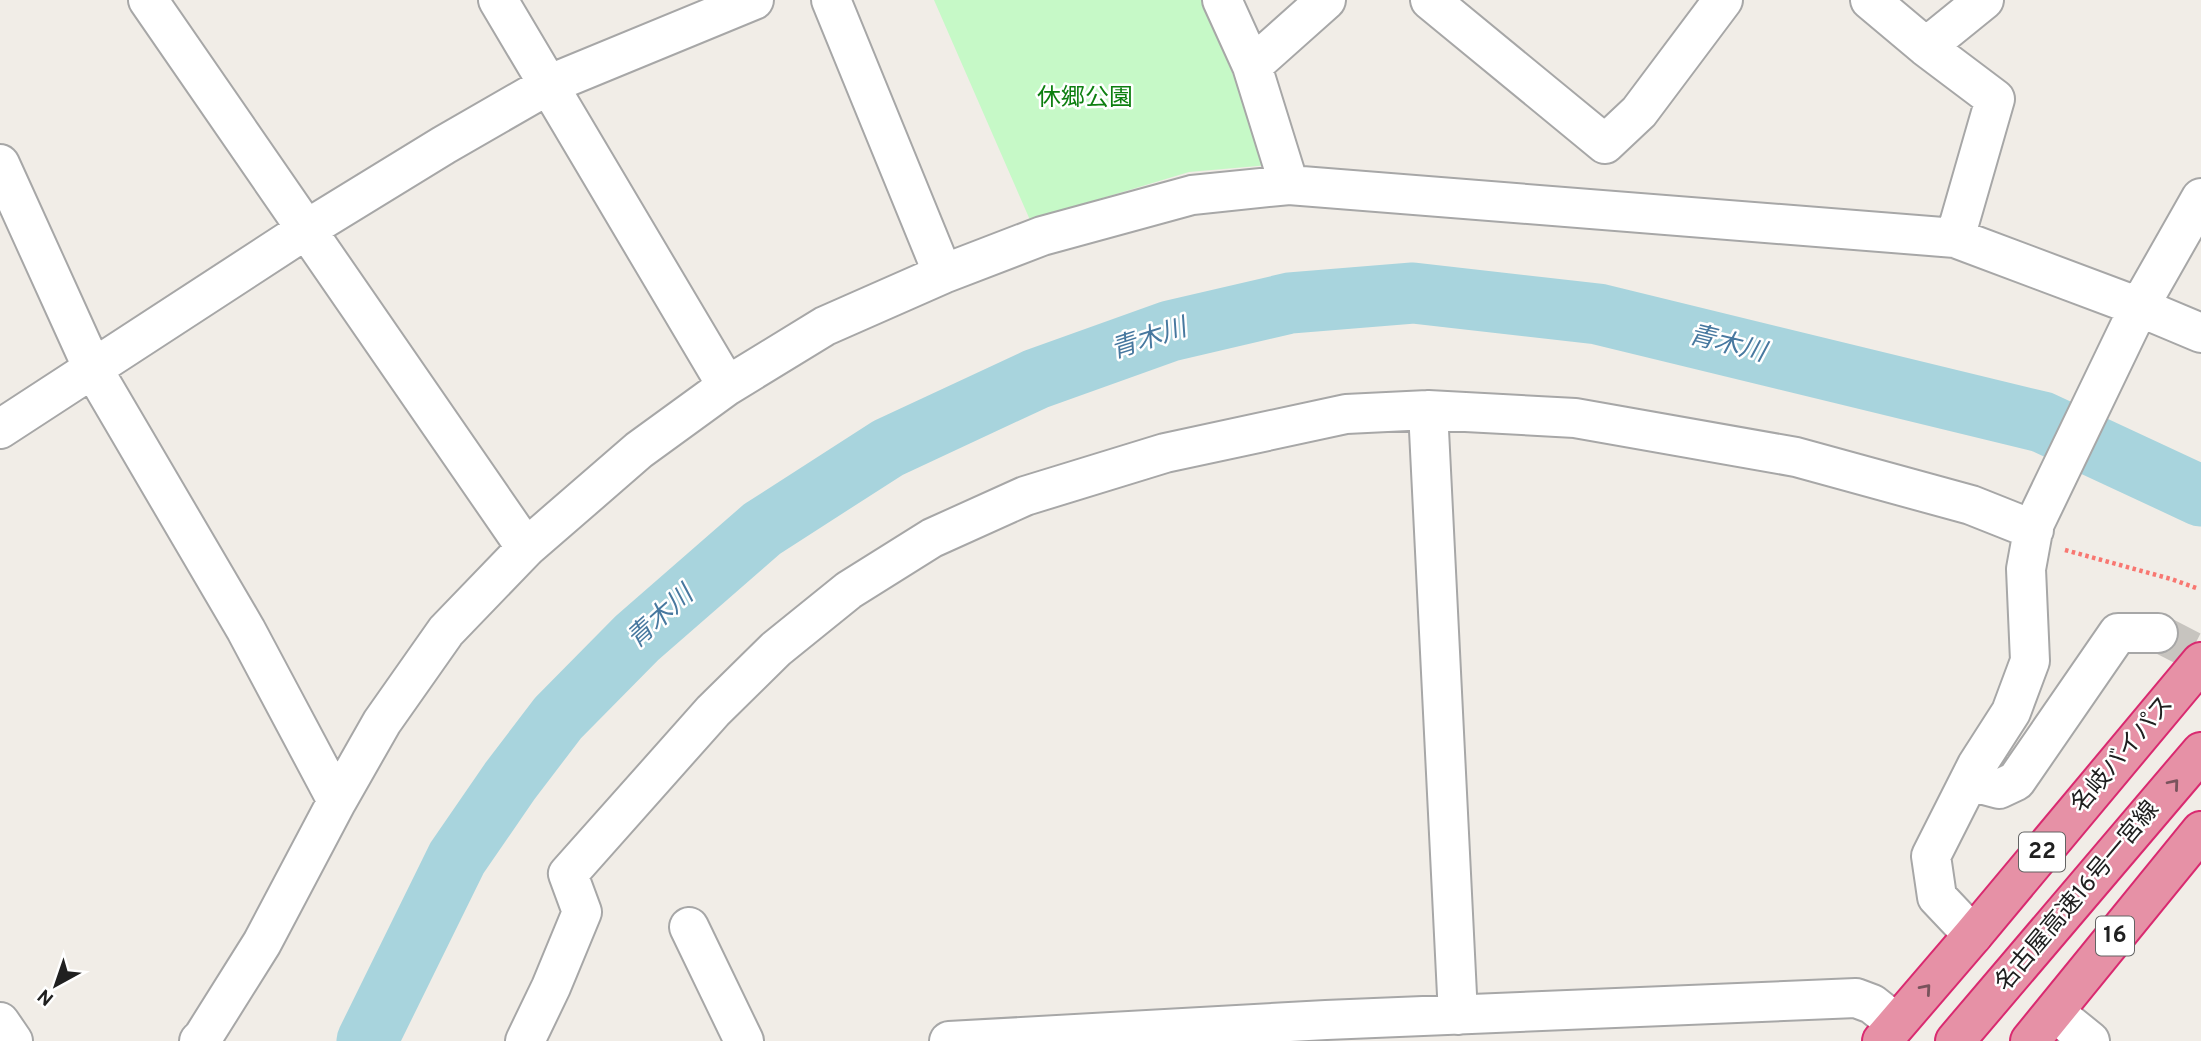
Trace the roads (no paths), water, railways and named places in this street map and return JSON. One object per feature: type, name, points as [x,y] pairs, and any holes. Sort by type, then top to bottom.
[{"type":"highway","name":"名岐バイパス","points":[[1889,1032],[2201,662]]},
{"type":"highway","name":"名古屋高速16号一宮線","points":[[1955,1041],[2201,752]]},
{"type":"highway","name":"16","points":[[2030,1041],[2201,831]]},
{"type":"highway","points":[[2068,1034],[2201,853]]},
{"type":"street","points":[[148,0],[526,548]]},
{"type":"street","points":[[498,0],[727,386]]},
{"type":"street","points":[[0,429],[307,229],[550,84],[754,0]]},
{"type":"street","points":[[831,0],[943,274]]},
{"type":"street","points":[[1222,0],[1252,66],[1289,185]]},
{"type":"street","points":[[1252,66],[1326,0]]},
{"type":"street","points":[[1430,0],[1605,144],[1639,112],[1723,0]]},
{"type":"street","points":[[1870,0],[1995,99],[1955,239]]},
{"type":"street","points":[[1926,47],[1984,0]]},
{"type":"street","points":[[0,163],[93,369],[246,630],[337,801]]},
{"type":"street","points":[[199,1041],[262,943],[382,722],[446,631],[526,548],[639,450],[727,386],[825,326],[943,274],[1042,236],[1192,195],[1289,185],[1955,239],[2139,307],[2201,334]]},
{"type":"street","points":[[1973,935],[1937,897],[1931,856],[1969,781],[2011,712],[2030,661],[2026,569],[2033,530],[2139,307],[2201,198]]},
{"type":"street","points":[[533,1038],[582,912],[568,874],[713,711],[776,649],[849,590],[932,538],[1038,492],[1165,453],[1346,414],[1427,410],[1575,418],[1796,457],[1971,505],[2033,530]]},
{"type":"street","points":[[1427,410],[1458,1015]]},
{"type":"street","points":[[1969,781],[1999,789],[2016,781],[2118,633],[2158,634]]},
{"type":"street","points":[[689,927],[744,1041]]},
{"type":"street","points":[[949,1041],[1312,1021],[1856,998],[1872,1004],[1889,1032]]},
{"type":"street","points":[[0,1022],[13,1041]]},
{"type":"waterway","name":"青木川","points":[[367,1041],[457,858],[558,718],[637,638],[762,529],[888,448],[1036,379],[1170,331],[1290,303],[1413,293],[1598,314],[2042,422],[2201,496]]},
{"type":"tunnel","points":[[2158,633],[2201,655]]},
{"type":"park label","name":"休郷公園","points":[[1085,99]]}]
